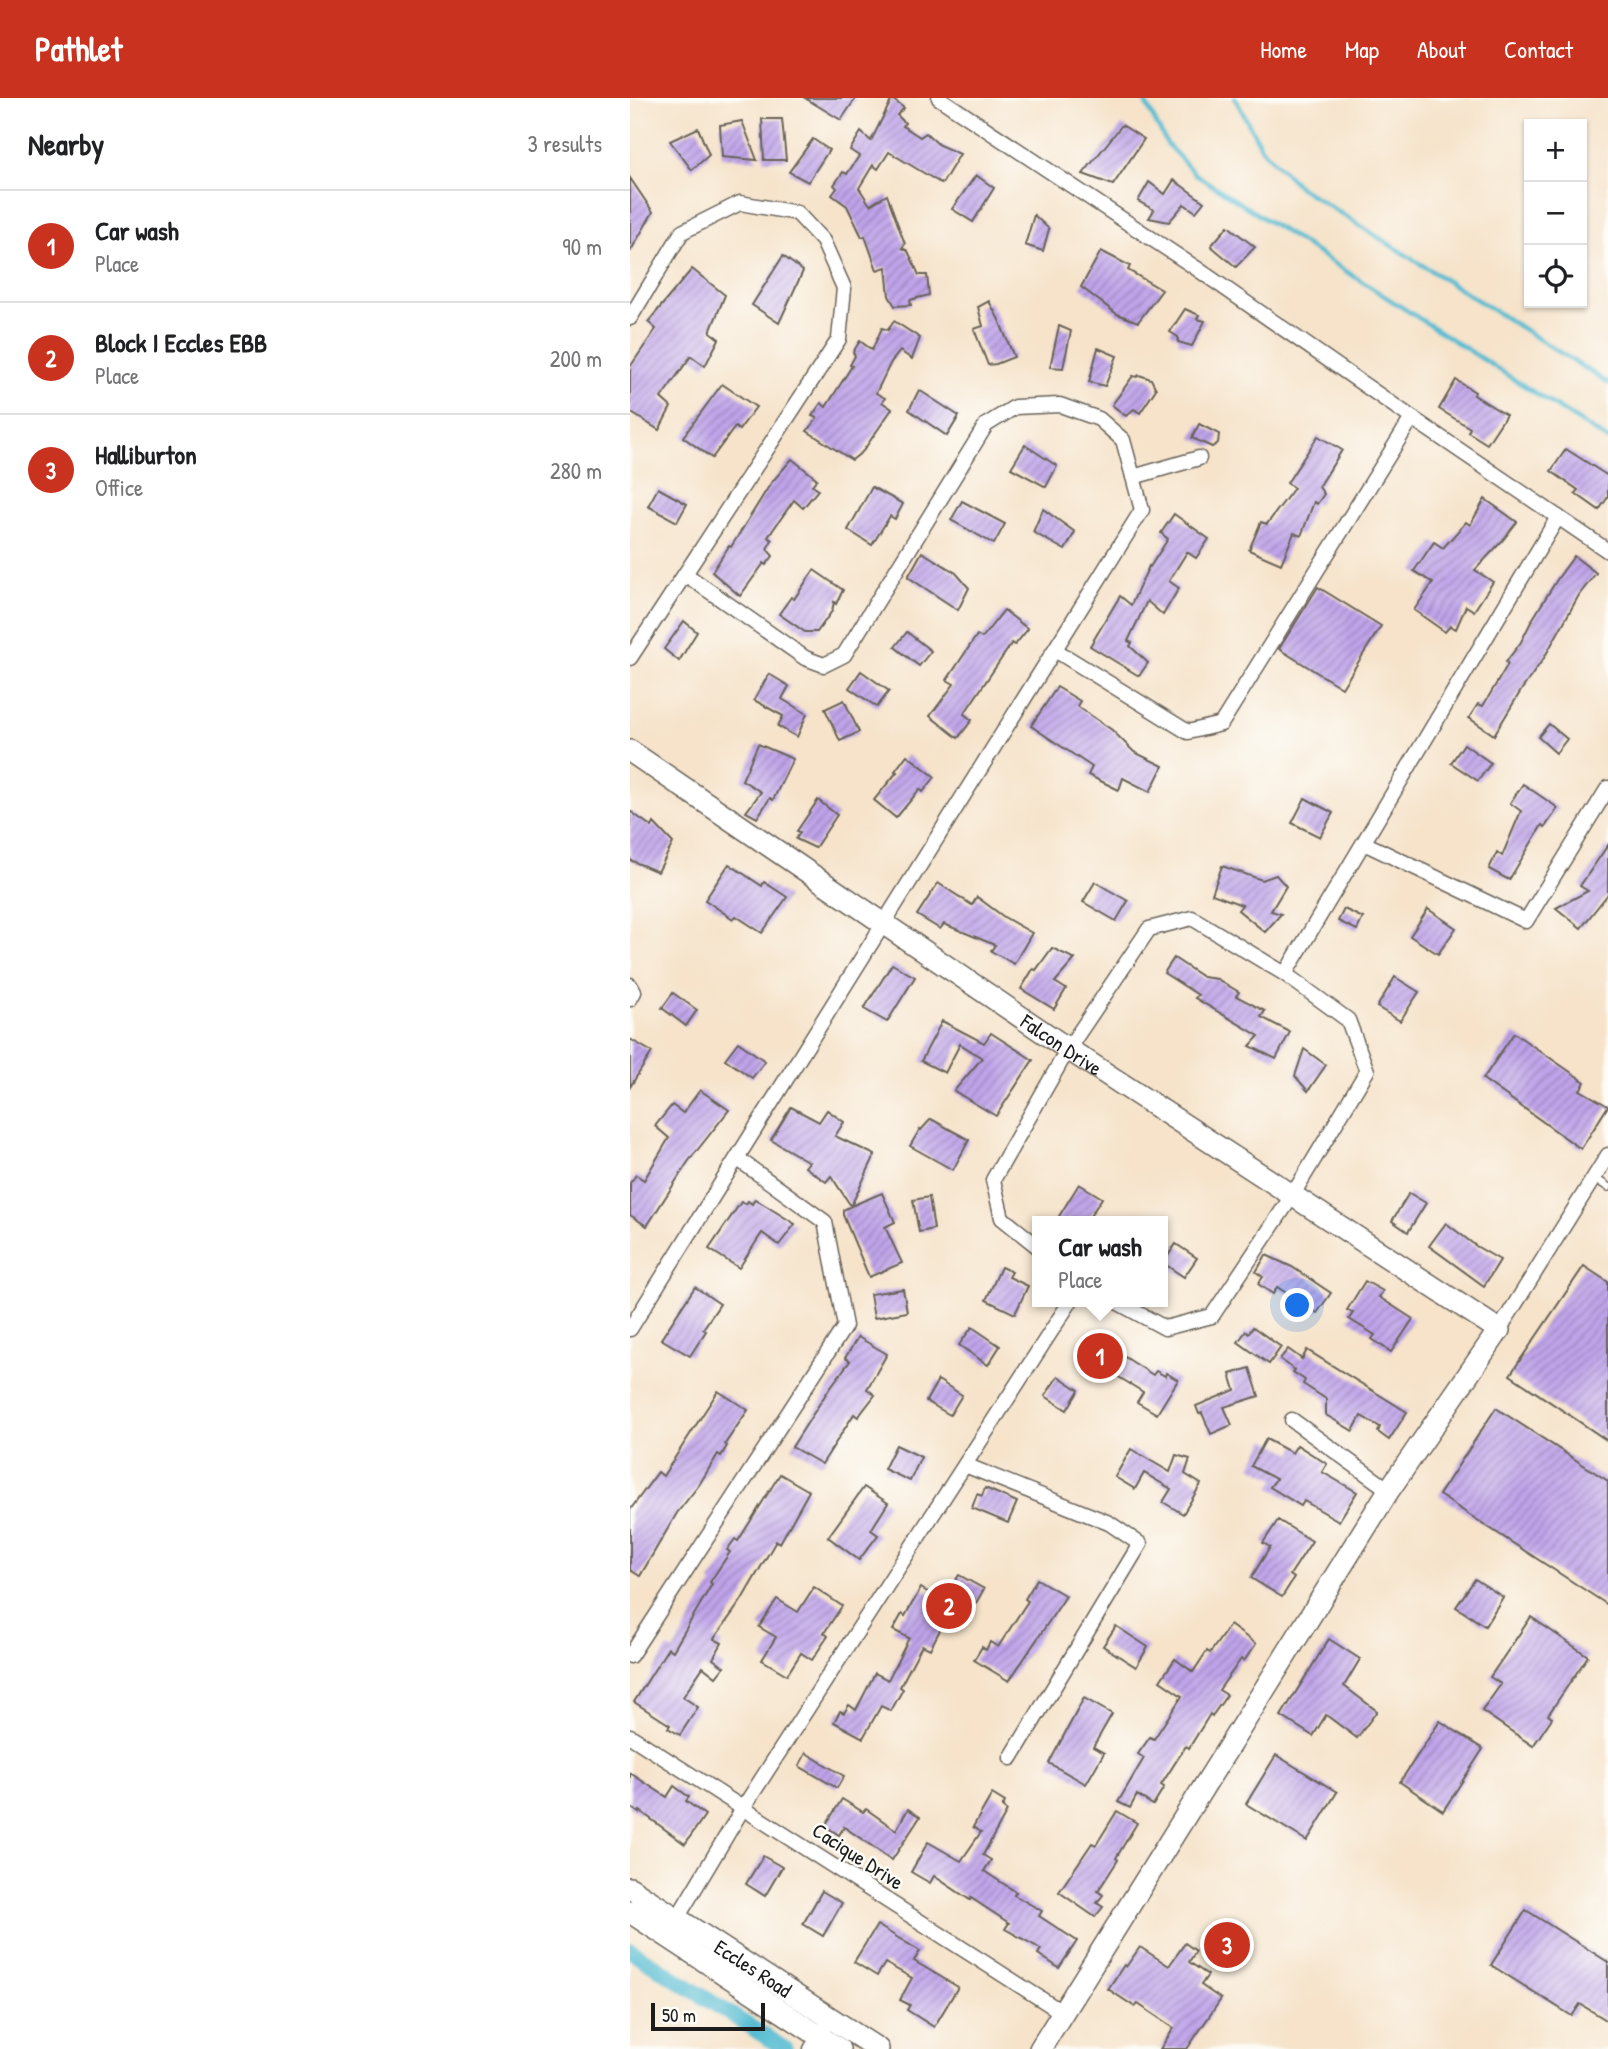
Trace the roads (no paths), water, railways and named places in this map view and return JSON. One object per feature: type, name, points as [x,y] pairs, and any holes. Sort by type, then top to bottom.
[{"type":"street","points":[[939,98],[1196,268],[1608,551]]},
{"type":"street","points":[[630,318],[682,232],[740,203],[797,213],[823,242],[844,288],[839,339],[630,658]]},
{"type":"street","points":[[630,1329],[1142,509],[1123,440],[1099,419],[1060,405],[1015,407],[986,425],[844,655],[824,665],[805,658],[685,573]]},
{"type":"street","points":[[1055,650],[1188,732],[1221,724],[1412,418]]},
{"type":"street","points":[[1133,477],[1199,458]]},
{"type":"street","points":[[1285,974],[1558,517]]},
{"type":"street","name":"Falcon Drive","points":[[630,751],[1068,1049],[1499,1330]]},
{"type":"street","points":[[1364,843],[1525,921],[1608,788]]},
{"type":"street","points":[[1032,1242],[1002,1218],[993,1180],[1068,1049],[1149,929],[1192,918],[1285,974],[1348,1020],[1367,1071],[1292,1196],[1212,1316],[1165,1328],[1126,1307]]},
{"type":"street","points":[[630,985],[634,992],[630,999]]},
{"type":"street","points":[[1040,2049],[1389,1490],[1499,1330],[1608,1155]]},
{"type":"street","points":[[630,1656],[845,1326],[825,1222],[738,1159]]},
{"type":"street","points":[[672,1927],[743,1808],[1067,1307]]},
{"type":"street","points":[[1292,1420],[1389,1490]]},
{"type":"street","points":[[965,1465],[1109,1523],[1140,1544],[1011,1758]]},
{"type":"street","name":"Cacique Drive","points":[[630,1736],[1063,2013]]},
{"type":"street","name":"Eccles Road","points":[[630,1888],[672,1927],[839,2049]]},
{"type":"street","name":"Eccles Road","points":[[630,1912],[672,1927]]},
{"type":"street","name":"Eccles Road","points":[[820,2034],[878,2049]]},
{"type":"lane","points":[[1593,1178],[1608,1187]]},
{"type":"waterway","points":[[1143,98],[1167,144],[1195,174],[1608,440]]},
{"type":"waterway","points":[[1235,98],[1262,149],[1299,187],[1608,383]]},
{"type":"waterway","points":[[630,1950],[785,2049]]},
{"type":"place","name":"Car wash","points":[[1100,1356]]},
{"type":"place","name":"Block I Eccles EBB","points":[[949,1606]]},
{"type":"place","name":"Halliburton","points":[[1227,1945]]}]
